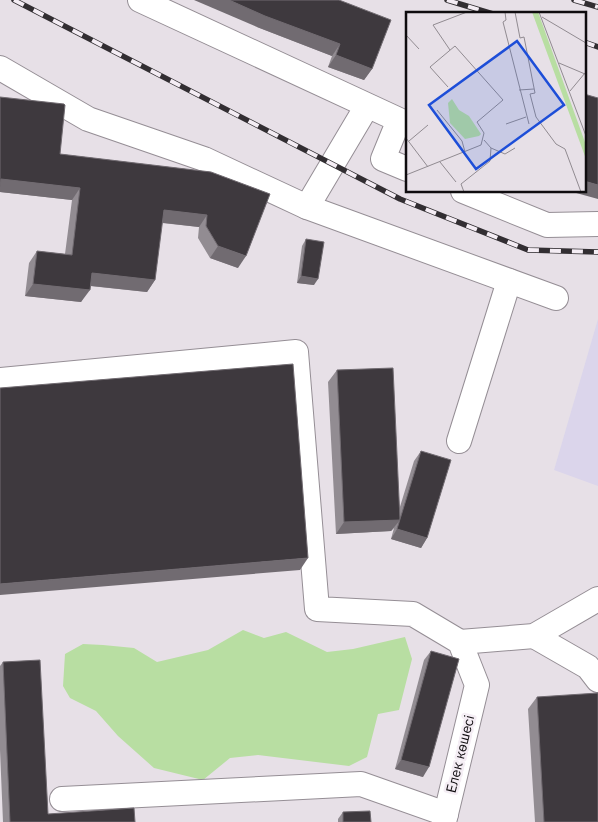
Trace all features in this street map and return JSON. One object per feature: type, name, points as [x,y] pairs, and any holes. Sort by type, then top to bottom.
[{"type":"street","points":[[140,0],[399,120],[382,159],[406,169]]},
{"type":"street","points":[[0,68],[88,119],[204,160],[307,207],[556,298]]},
{"type":"street","points":[[307,207],[367,106]]},
{"type":"street","points":[[465,192],[547,225],[598,224]]},
{"type":"street","points":[[459,441],[508,280]]},
{"type":"street","points":[[0,380],[296,352],[317,609],[413,614],[460,642],[534,636],[598,599]]},
{"type":"street","points":[[534,636],[588,667],[598,680]]},
{"type":"street","name":"Елек көшесі","points":[[445,818],[477,685],[460,642]]},
{"type":"street","points":[[62,799],[361,784],[445,818]]},
{"type":"shaded area","points":[[598,319],[598,486],[554,470]]},
{"type":"green space","points":[[243,630],[264,638],[286,632],[327,652],[353,649],[405,637],[412,659],[399,710],[378,714],[367,757],[349,766],[258,755],[230,758],[203,780],[154,768],[118,736],[96,711],[70,698],[63,686],[65,654],[83,644],[134,648],[157,662],[208,650]]},
{"type":"building","points":[[229,0],[339,0],[391,20],[372,69],[336,55],[340,44],[265,16]]},
{"type":"building","points":[[586,95],[598,98],[598,185],[586,182]]},
{"type":"building","points":[[0,97],[64,104],[60,154],[211,172],[270,194],[246,256],[218,246],[206,226],[207,215],[164,210],[155,280],[92,273],[90,290],[33,284],[37,251],[72,255],[80,188],[1,179],[0,187]]},
{"type":"building","points":[[306,239],[324,242],[318,279],[301,276]]},
{"type":"building","points":[[293,364],[308,558],[0,584],[0,388]]},
{"type":"building","points":[[393,368],[400,520],[344,522],[337,370]]},
{"type":"building","points":[[421,451],[451,460],[427,538],[397,529]]},
{"type":"building","points":[[431,651],[459,659],[429,767],[401,760]]},
{"type":"building","points":[[40,660],[48,814],[134,808],[135,822],[10,822],[3,662]]},
{"type":"building","points":[[598,693],[598,822],[544,822],[537,697]]},
{"type":"building","points":[[370,811],[371,822],[343,822],[343,812]]},
{"type":"railway","points":[[14,0],[400,199],[528,250],[598,252]]},
{"type":"railway","points":[[447,0],[486,12]]},
{"type":"railway","points":[[574,0],[598,7]]},
{"type":"railway","points":[[586,43],[598,47]]}]
